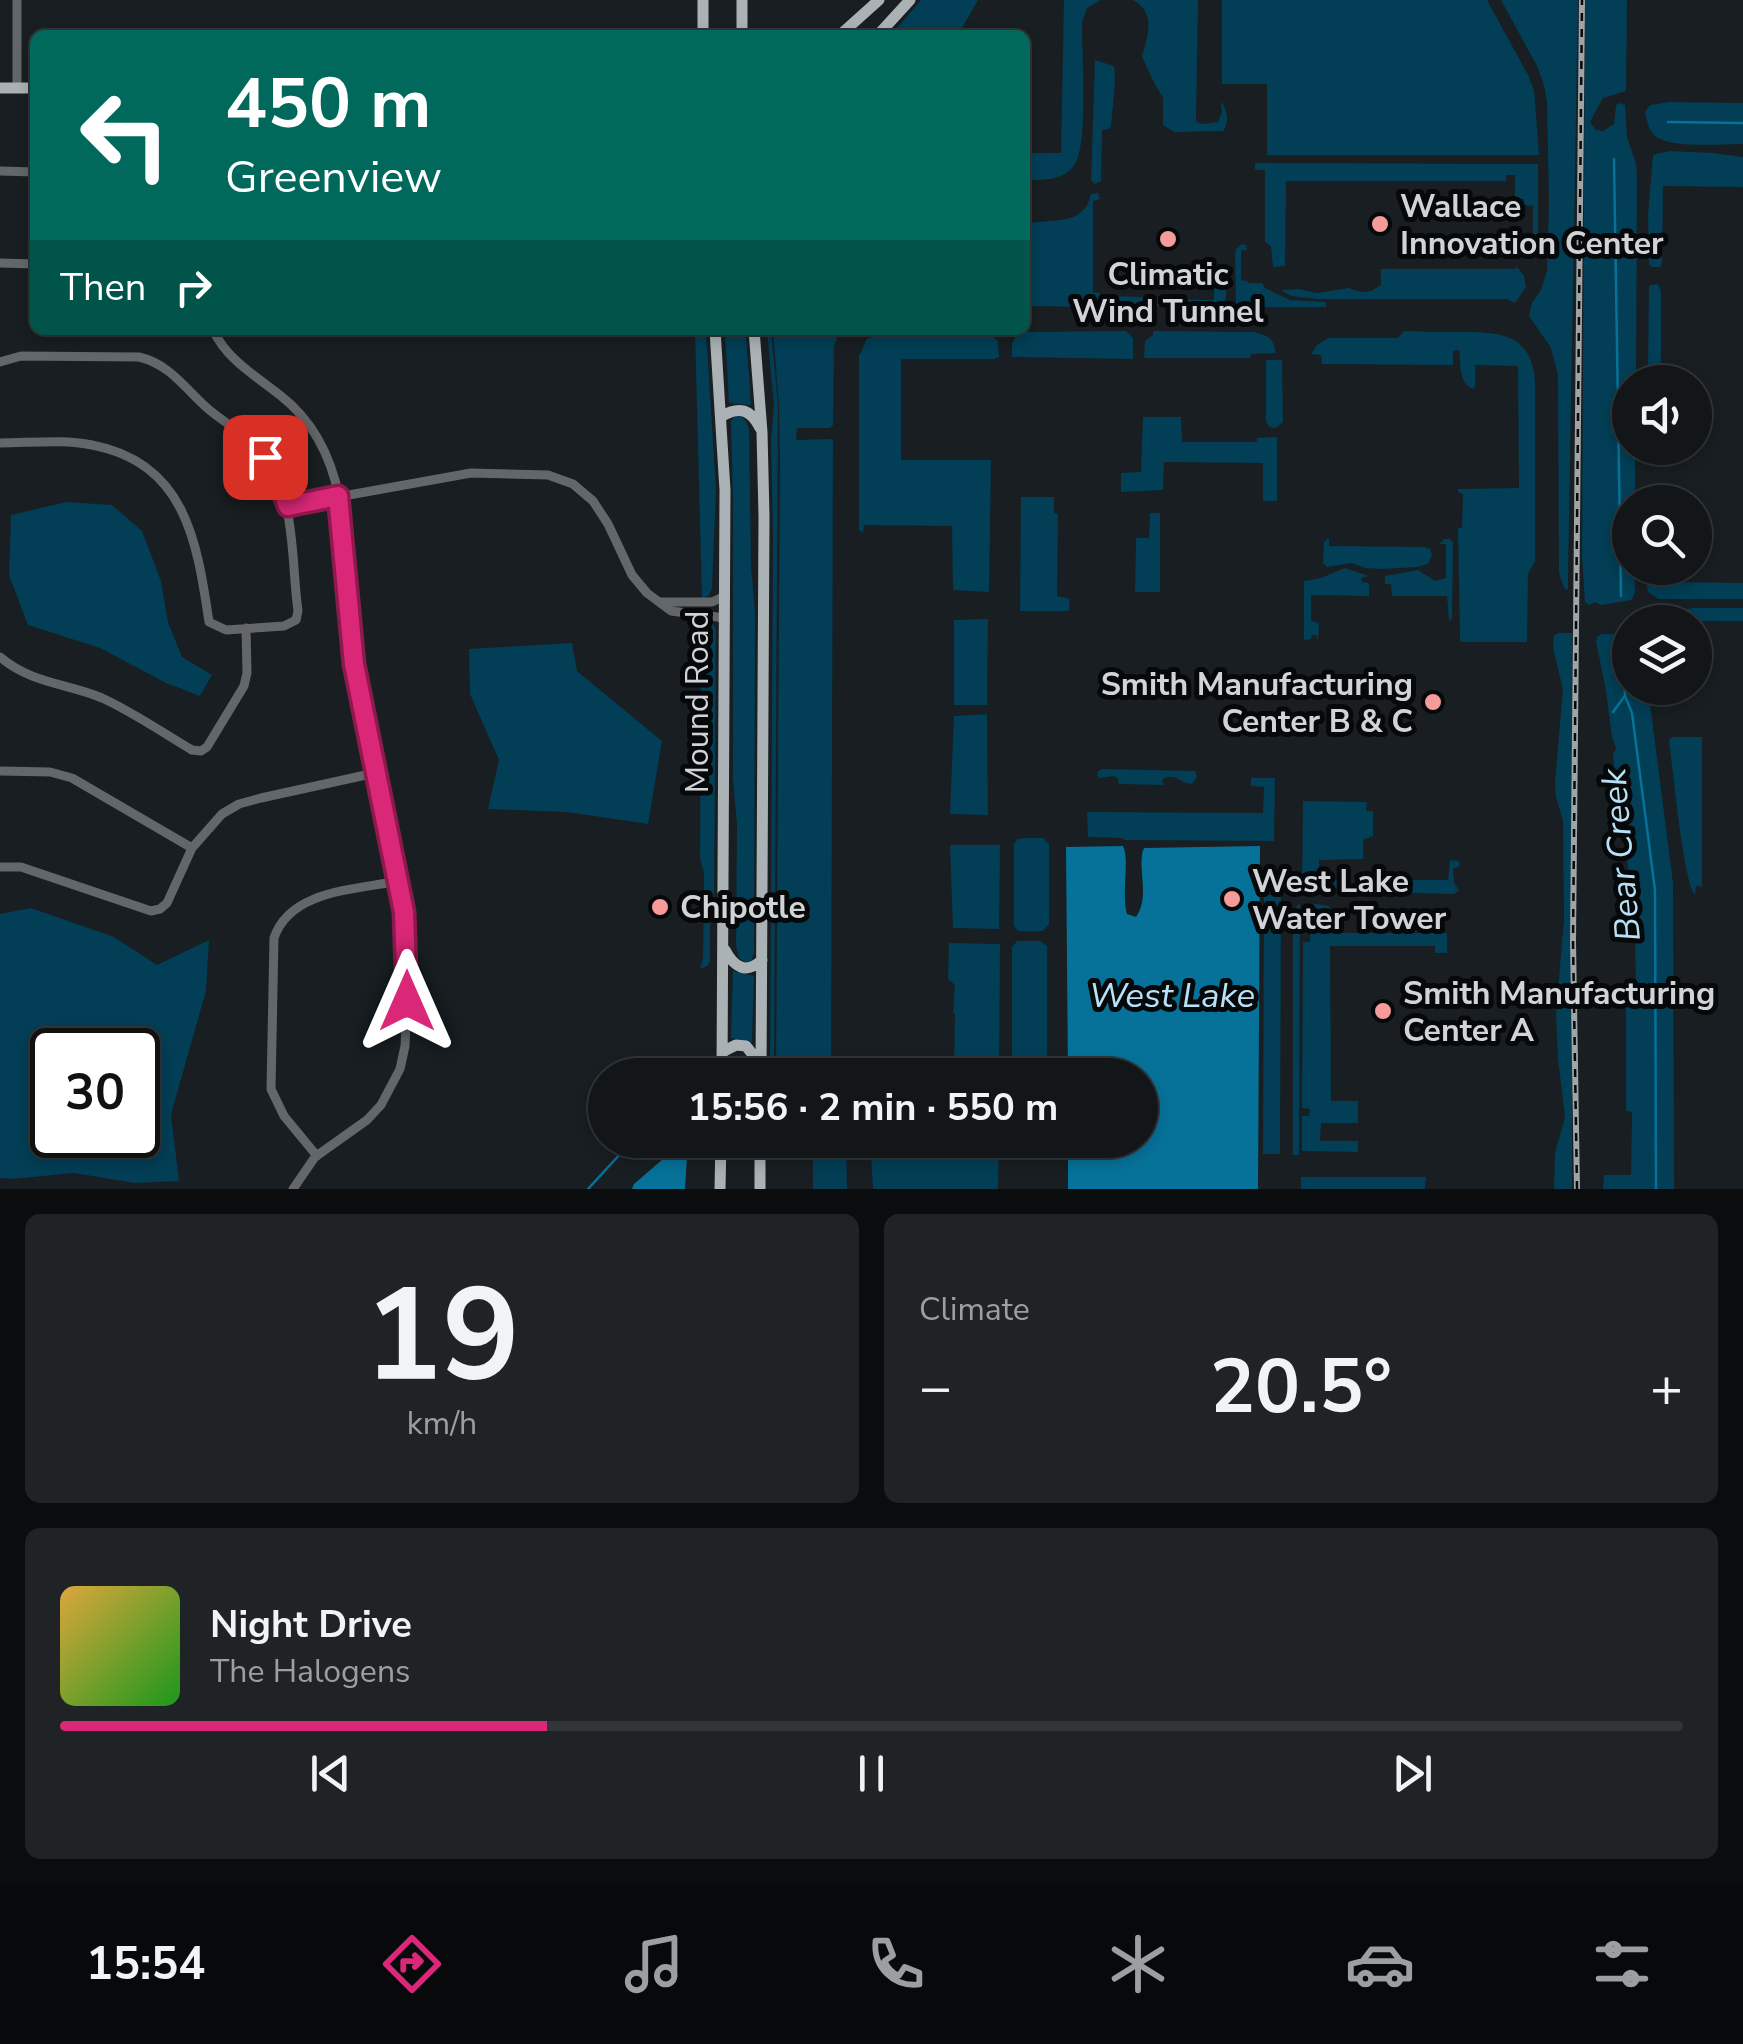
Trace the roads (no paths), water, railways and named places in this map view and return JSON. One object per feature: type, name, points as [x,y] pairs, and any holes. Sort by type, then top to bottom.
[{"type":"main road","points":[[703,0],[703,30]]},
{"type":"main road","points":[[742,0],[742,30]]},
{"type":"main road","points":[[846,30],[878,0]]},
{"type":"main road","points":[[883,30],[910,0]]},
{"type":"main road","points":[[0,88],[30,88]]},
{"type":"main road","name":"Mound Road","points":[[715,335],[725,504],[722,1058]]},
{"type":"main road","name":"Mound Road","points":[[754,335],[764,516],[761,1058]]},
{"type":"main road","points":[[722,416],[745,410],[754,416],[762,432]]},
{"type":"main road","points":[[723,946],[739,968],[751,968],[762,960]]},
{"type":"main road","points":[[722,1052],[736,1045],[746,1046],[754,1058]]},
{"type":"main road","points":[[720,1189],[721,1158]]},
{"type":"main road","points":[[760,1158],[760,1189]]},
{"type":"street","points":[[17,0],[17,88]]},
{"type":"street","points":[[0,172],[30,172]]},
{"type":"street","points":[[0,264],[30,264]]},
{"type":"street","points":[[216,335],[232,358],[284,398],[312,428],[334,474],[354,664],[404,912],[407,948],[400,1068],[381,1105],[367,1120],[316,1156],[293,1189]]},
{"type":"street","points":[[0,362],[21,356],[139,358],[162,366],[213,414],[244,435],[275,472],[288,506],[296,620],[284,626],[226,630],[209,622],[196,548],[182,507],[149,471],[130,458],[89,444],[0,443]]},
{"type":"street","points":[[288,506],[471,472],[548,475],[573,484],[592,501],[608,524],[636,582],[671,611],[724,618]]},
{"type":"street","points":[[661,602],[712,602],[724,596]]},
{"type":"street","points":[[0,657],[36,680],[105,700],[192,750],[200,750],[208,747],[244,686],[246,628]]},
{"type":"street","points":[[0,770],[50,772],[72,778],[192,848]]},
{"type":"street","points":[[0,867],[21,867],[150,911],[160,909],[167,903],[192,848],[222,814],[239,804],[375,773]]},
{"type":"street","points":[[316,1156],[284,1116],[270,1089],[274,938],[284,917],[305,901],[398,881]]},
{"type":"water","name":"West Lake","points":[[1123,846],[1125,906],[1127,914],[1136,917],[1142,900],[1144,848],[1260,846],[1258,1189],[1068,1189],[1068,1158],[1158,1158],[1158,1058],[1068,1058],[1066,847]]},
{"type":"water","points":[[664,1158],[687,1158],[685,1189],[632,1189]]},
{"type":"waterway","name":"Bear Creek","points":[[1668,122],[1743,123]]},
{"type":"waterway","name":"Bear Creek","points":[[1614,159],[1621,596]]},
{"type":"waterway","points":[[1613,712],[1618,705]]},
{"type":"waterway","name":"Bear Creek","points":[[1629,705],[1655,890],[1656,1189]]},
{"type":"waterway","points":[[588,1189],[616,1158]]},
{"type":"railway","points":[[1577,1189],[1573,941],[1582,0]]},
{"type":"place","name":"Wallace Innovation Center","points":[[1380,224]]},
{"type":"place","name":"Climatic Wind Tunnel","points":[[1168,239]]},
{"type":"place","name":"Smith Manufacturing Center B & C","points":[[1433,702]]},
{"type":"place","name":"West Lake Water Tower","points":[[1232,899]]},
{"type":"place","name":"Chipotle","points":[[660,907]]},
{"type":"place","name":"Smith Manufacturing Center A","points":[[1383,1011]]}]
